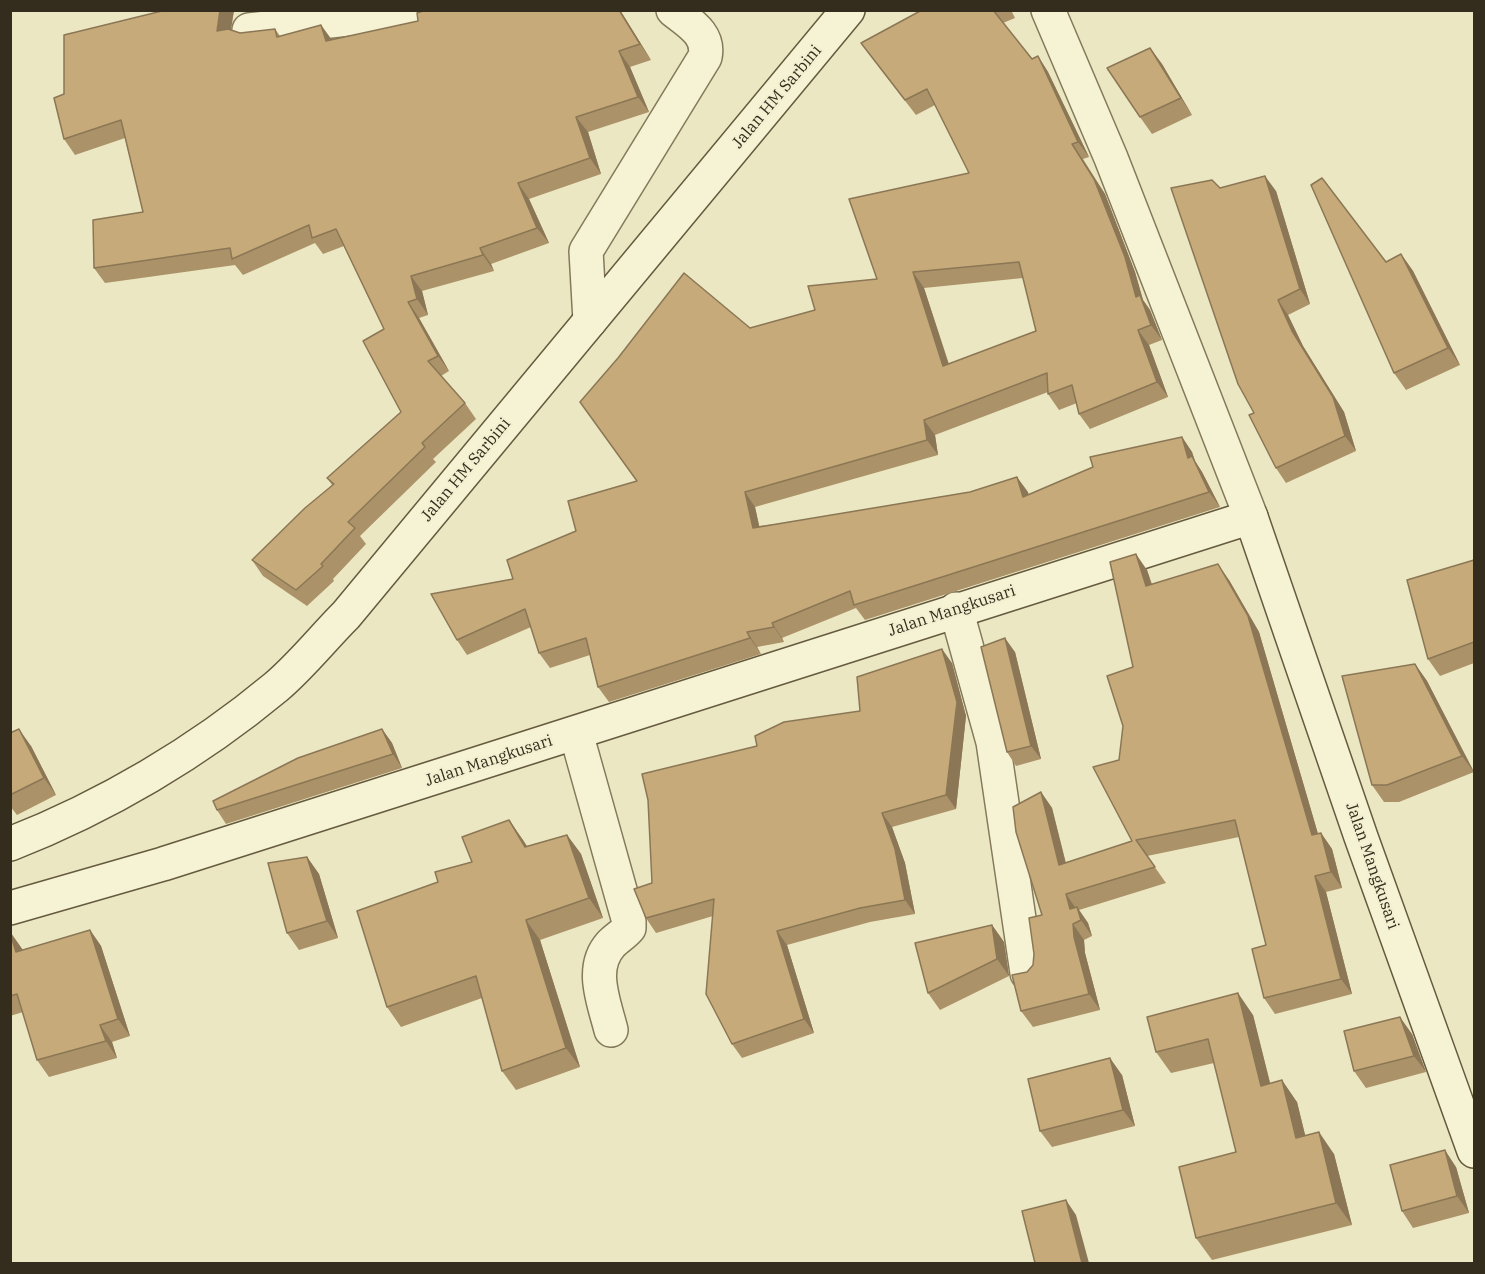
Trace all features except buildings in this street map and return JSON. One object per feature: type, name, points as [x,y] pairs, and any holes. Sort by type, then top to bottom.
[{"type":"street","points":[[249,30],[429,10]]},
{"type":"street","points":[[590,321],[586,251],[705,57],[707,48],[702,34],[673,10]]},
{"type":"street","name":"Jalan HM Sarbini","points":[[10,844],[120,793],[203,741],[277,686],[346,615],[848,10]]},
{"type":"street","points":[[1048,10],[1111,158],[1251,517]]},
{"type":"street","name":"Jalan Mangkusari","points":[[10,908],[164,864],[956,609],[1251,517],[1365,848],[1474,1151]]},
{"type":"street","points":[[956,609],[993,742],[1027,973]]},
{"type":"street","points":[[576,733],[629,922],[629,928],[611,944],[602,957],[599,970],[611,1030]]}]
